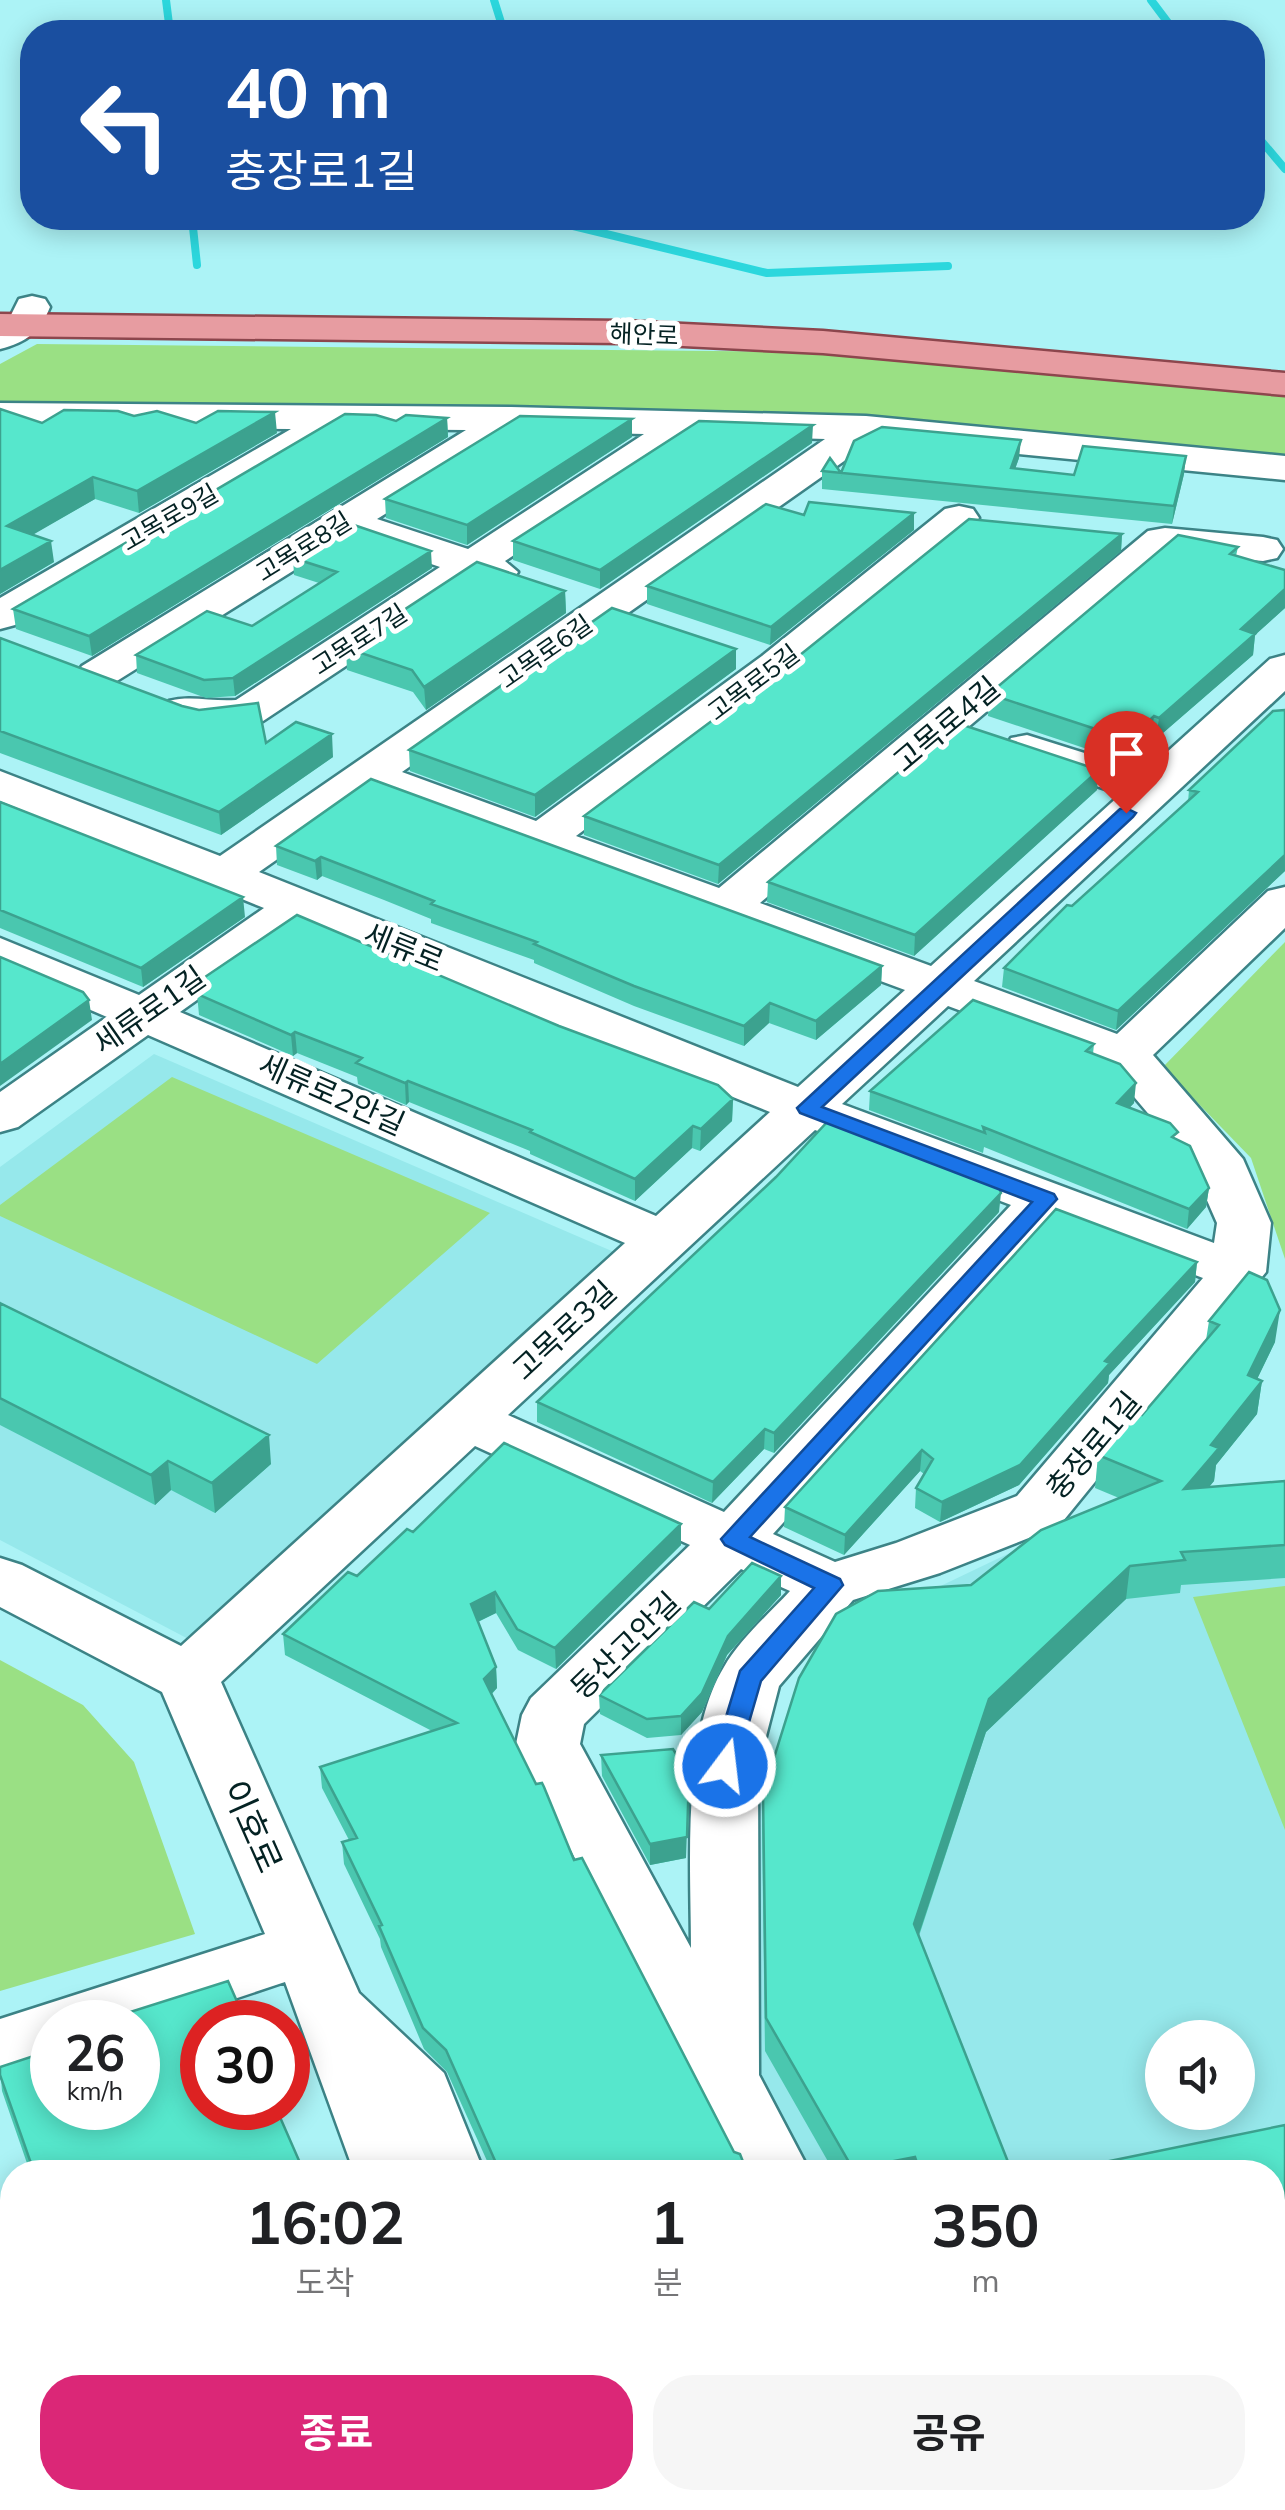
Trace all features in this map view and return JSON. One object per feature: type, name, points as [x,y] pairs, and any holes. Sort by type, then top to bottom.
[{"type":"main road","name":"해안로","points":[[12,320],[628,312],[798,318],[1285,362]]},
{"type":"main road","name":"해안로","points":[[12,320],[623,332],[823,342],[1285,384]]},
{"type":"street","points":[[0,415],[510,419],[866,428],[1285,468]]},
{"type":"street","points":[[0,453],[69,416]]},
{"type":"street","name":"고목로9길","points":[[5,634],[338,418]]},
{"type":"street","name":"고목로8길","points":[[81,669],[343,521],[510,419]]},
{"type":"street","name":"고목로7길","points":[[81,669],[201,716],[247,712],[689,422]]},
{"type":"street","name":"고목로6길","points":[[224,875],[370,776],[568,595],[764,499],[866,428]]},
{"type":"street","points":[[764,499],[822,505]]},
{"type":"street","name":"고목로5길","points":[[542,839],[978,520],[900,513]]},
{"type":"street","points":[[343,521],[657,624]]},
{"type":"street","points":[[1108,534],[1278,549]]},
{"type":"street","name":"고목로4길","points":[[727,906],[1165,540]]},
{"type":"street","points":[[726,648],[777,665]]},
{"type":"street","name":"고목로3길","points":[[187,1678],[943,986],[1153,788],[1277,684]]},
{"type":"street","points":[[949,722],[1153,788]]},
{"type":"street","points":[[370,776],[1125,1054],[1216,1159],[1244,1224],[1238,1272],[808,1108]]},
{"type":"street","name":"세류로","points":[[0,785],[808,1108]]},
{"type":"street","points":[[1125,1054],[1285,901]]},
{"type":"street","name":"세류로1길","points":[[0,1116],[298,905]]},
{"type":"street","name":"세류로2안길","points":[[0,953],[664,1238]]},
{"type":"street","name":"동산고안길","points":[[768,2160],[548,1744],[554,1714],[734,1539],[1046,1199]]},
{"type":"street","name":"충장로1길","points":[[831,1585],[918,1558],[1038,1510],[1238,1272]]},
{"type":"street","points":[[468,1419],[831,1585],[749,1678],[725,1766],[724,2078]]},
{"type":"street","points":[[0,1580],[187,1678]]},
{"type":"street","name":"이호로","points":[[187,1678],[318,1977],[386,2160]]},
{"type":"street","points":[[160,2007],[318,1977]]},
{"type":"street","points":[[318,1977],[322,2090],[347,2160]]},
{"type":"street","points":[[318,1977],[419,2094],[444,2160]]},
{"type":"street","points":[[0,2048],[30,2038]]},
{"type":"shaded area","points":[[154,1054],[621,1255],[196,1643],[0,1540],[0,1167]]},
{"type":"shaded area","points":[[1285,1504],[1285,2160],[798,2160],[750,2058],[723,1921],[791,1712],[905,1603],[1022,1547]]},
{"type":"green space","points":[[37,344],[803,352],[1285,396],[1285,458],[886,416],[0,402],[0,364]]},
{"type":"green space","points":[[1285,942],[1285,1259],[1251,1158],[1163,1067]]},
{"type":"green space","points":[[172,1077],[490,1213],[317,1364],[0,1216],[0,1205]]},
{"type":"green space","points":[[1285,1586],[1285,1830],[1193,1597]]},
{"type":"green space","points":[[0,1660],[83,1705],[134,1762],[195,1934],[0,1991]]},
{"type":"building","points":[[0,409],[42,423],[64,410],[118,411],[134,416],[157,411],[196,423],[218,411],[275,412],[137,491],[93,477],[7,526],[51,541],[0,570]]},
{"type":"building","points":[[345,414],[376,415],[396,421],[406,415],[447,418],[89,636],[13,609]]},
{"type":"building","points":[[520,416],[632,419],[467,525],[385,499]]},
{"type":"building","points":[[699,421],[813,425],[600,570],[513,541]]},
{"type":"building","points":[[882,427],[1021,440],[1011,468],[1074,475],[1083,446],[1186,456],[1174,506],[841,473],[854,441]]},
{"type":"building","points":[[830,458],[841,473],[822,471]]},
{"type":"building","points":[[809,502],[914,513],[771,627],[647,586],[766,504],[804,515]]},
{"type":"building","points":[[969,519],[1122,534],[719,865],[584,816],[795,659]]},
{"type":"building","points":[[348,523],[431,551],[233,678],[204,680],[136,655],[207,611],[252,626],[337,572],[293,558]]},
{"type":"building","points":[[1178,535],[1238,547],[1230,554],[1285,570],[1285,589],[1241,629],[1255,634],[1159,718],[1154,716],[1129,740],[989,694]]},
{"type":"building","points":[[477,562],[565,591],[424,687],[412,670],[346,648]]},
{"type":"building","points":[[612,608],[736,649],[535,795],[409,750]]},
{"type":"building","points":[[0,638],[182,706],[199,710],[258,703],[266,743],[296,722],[332,734],[219,812],[0,731]]},
{"type":"building","points":[[1285,710],[1285,855],[1118,1011],[1004,968],[1067,905],[1072,906],[1198,792],[1189,790],[1273,711]]},
{"type":"building","points":[[957,723],[1099,770],[915,935],[768,882]]},
{"type":"building","points":[[371,779],[882,966],[816,1021],[770,1003],[744,1026],[634,986],[534,944],[537,942],[431,904],[434,901],[321,857],[315,861],[276,846]]},
{"type":"building","points":[[0,802],[243,897],[141,968],[0,910]]},
{"type":"building","points":[[297,915],[559,1026],[718,1085],[733,1099],[701,1129],[693,1126],[635,1179],[532,1130],[356,1063],[362,1058],[295,1032],[291,1035],[197,994],[196,983]]},
{"type":"building","points":[[0,957],[83,992],[89,1000],[0,1064]]},
{"type":"building","points":[[973,1000],[1094,1044],[1086,1051],[1120,1064],[1136,1083],[1117,1103],[1170,1123],[1178,1132],[1172,1137],[1190,1146],[1209,1188],[1189,1209],[983,1127],[985,1133],[870,1091]]},
{"type":"building","points":[[829,1120],[998,1184],[1001,1193],[774,1433],[765,1429],[713,1482],[537,1402],[776,1177]]},
{"type":"building","points":[[1056,1209],[1197,1262],[1105,1361],[1110,1363],[1020,1465],[942,1502],[916,1488],[933,1459],[922,1450],[845,1535],[785,1507]]},
{"type":"building","points":[[1249,1272],[1267,1280],[1280,1310],[1248,1375],[1262,1381],[1211,1445],[1219,1448],[1184,1489],[1285,1481],[1285,1545],[1181,1552],[1185,1560],[1130,1566],[989,1699],[914,1924],[1007,2160],[848,2160],[766,2018],[763,1793],[799,1678],[836,1614],[878,1591],[971,1585],[1041,1530],[1161,1481],[1098,1455],[1134,1412],[1142,1415],[1219,1325],[1209,1321]]},
{"type":"building","points":[[0,1303],[269,1435],[212,1483],[168,1461],[151,1475],[0,1398]]},
{"type":"building","points":[[504,1443],[681,1524],[555,1648],[517,1629],[495,1592],[471,1604],[496,1667],[484,1679],[536,1784],[542,1783],[544,1787],[574,1860],[582,1858],[734,2152],[742,2160],[495,2160],[446,2050],[423,2028],[379,1926],[382,1925],[342,1842],[357,1838],[320,1767],[457,1723],[283,1634],[348,1572],[357,1576],[407,1529],[413,1532]]},
{"type":"building","points":[[752,1563],[781,1576],[728,1636],[702,1693],[681,1716],[647,1719],[599,1695],[694,1602],[709,1609]]},
{"type":"building","points":[[673,1749],[689,1775],[687,1837],[650,1844],[601,1755]]},
{"type":"building","points":[[228,1981],[236,2000],[180,2000],[180,2130],[286,2130],[299,2160],[30,2160],[0,2067],[30,2057],[30,2130],[160,2130],[160,2003]]},
{"type":"building","points":[[1285,2125],[1285,2160],[1114,2160]]},
{"type":"waterway","points":[[166,0],[168,20]]},
{"type":"waterway","points":[[494,0],[500,20]]},
{"type":"waterway","points":[[1151,0],[1166,20]]},
{"type":"waterway","points":[[1265,145],[1285,169]]},
{"type":"waterway","points":[[193,230],[197,265]]},
{"type":"waterway","points":[[590,230],[767,273],[948,266]]},
{"type":"route","points":[[725,1766],[749,1678],[831,1585],[734,1539],[1046,1199],[808,1108],[1126,813]]}]
